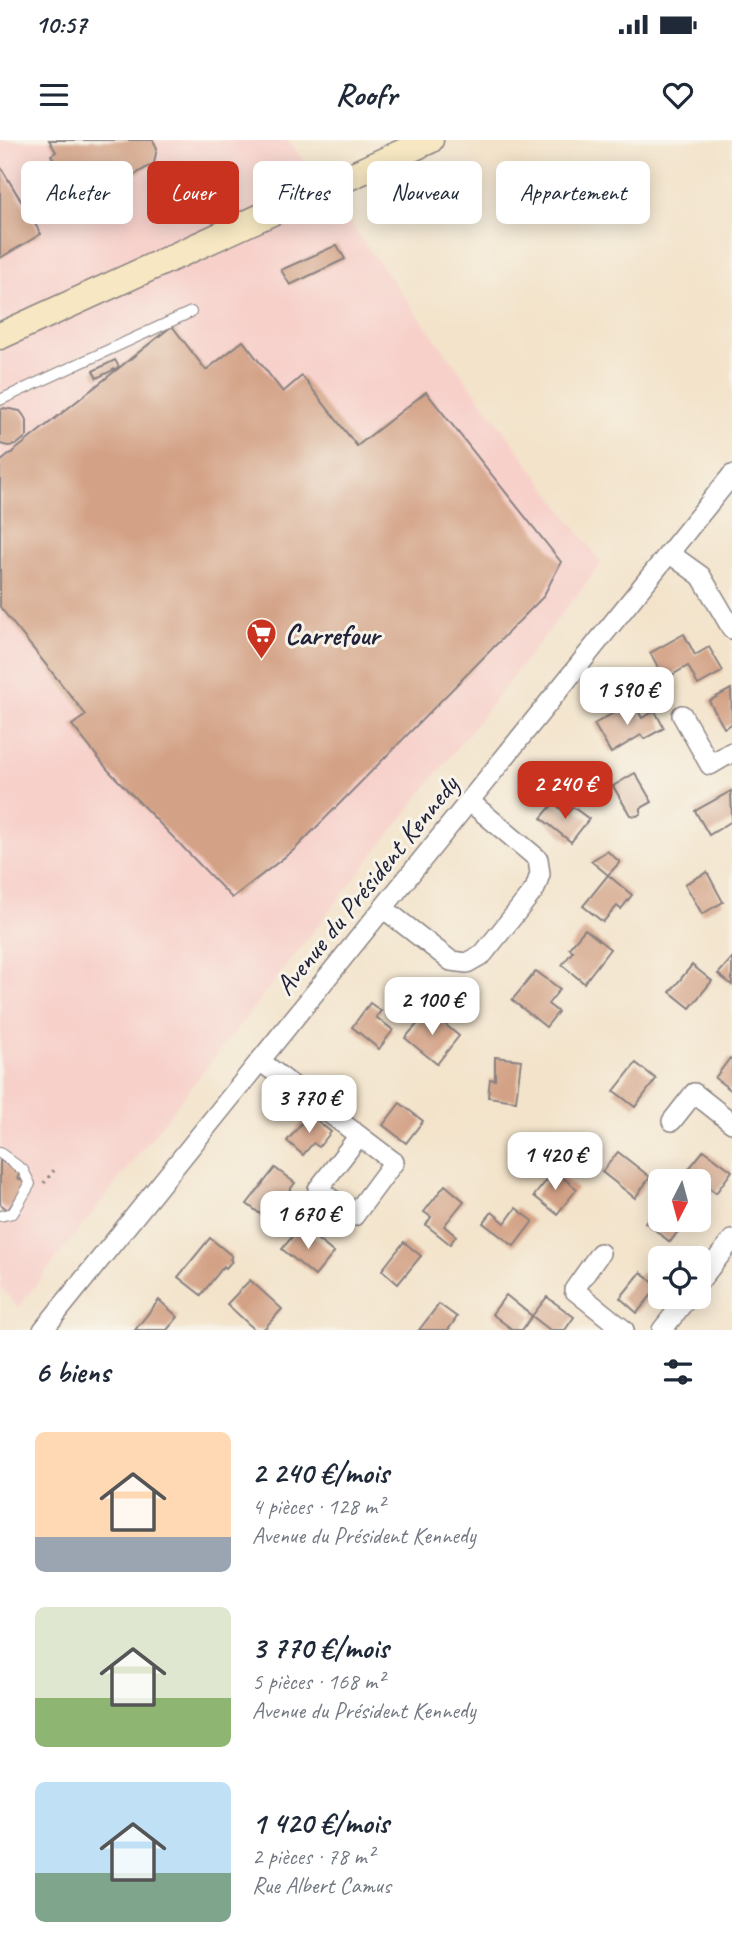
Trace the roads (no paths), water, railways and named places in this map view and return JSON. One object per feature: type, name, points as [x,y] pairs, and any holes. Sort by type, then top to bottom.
[{"type":"main road","points":[[0,336],[409,147],[430,140]]},
{"type":"street","name":"Avenue du Président Kennedy","points":[[43,1330],[732,475]]},
{"type":"street","points":[[669,553],[701,576],[732,629]]},
{"type":"street","points":[[682,715],[710,765],[732,752]]},
{"type":"street","points":[[383,908],[451,961],[467,963],[483,954],[535,889],[540,874],[538,859],[469,801]]},
{"type":"street","points":[[260,1061],[359,1136]]},
{"type":"street","points":[[672,1121],[694,1093],[732,1123]]},
{"type":"street","points":[[711,1267],[732,1240]]},
{"type":"street","points":[[600,1253],[574,1290],[624,1330]]},
{"type":"street","points":[[662,1330],[679,1309]]},
{"type":"lane","points":[[0,400],[191,312]]},
{"type":"lane","points":[[0,1153],[23,1170],[30,1184],[13,1213],[0,1216]]},
{"type":"place","name":"Carrefour","points":[[262,661]]}]
